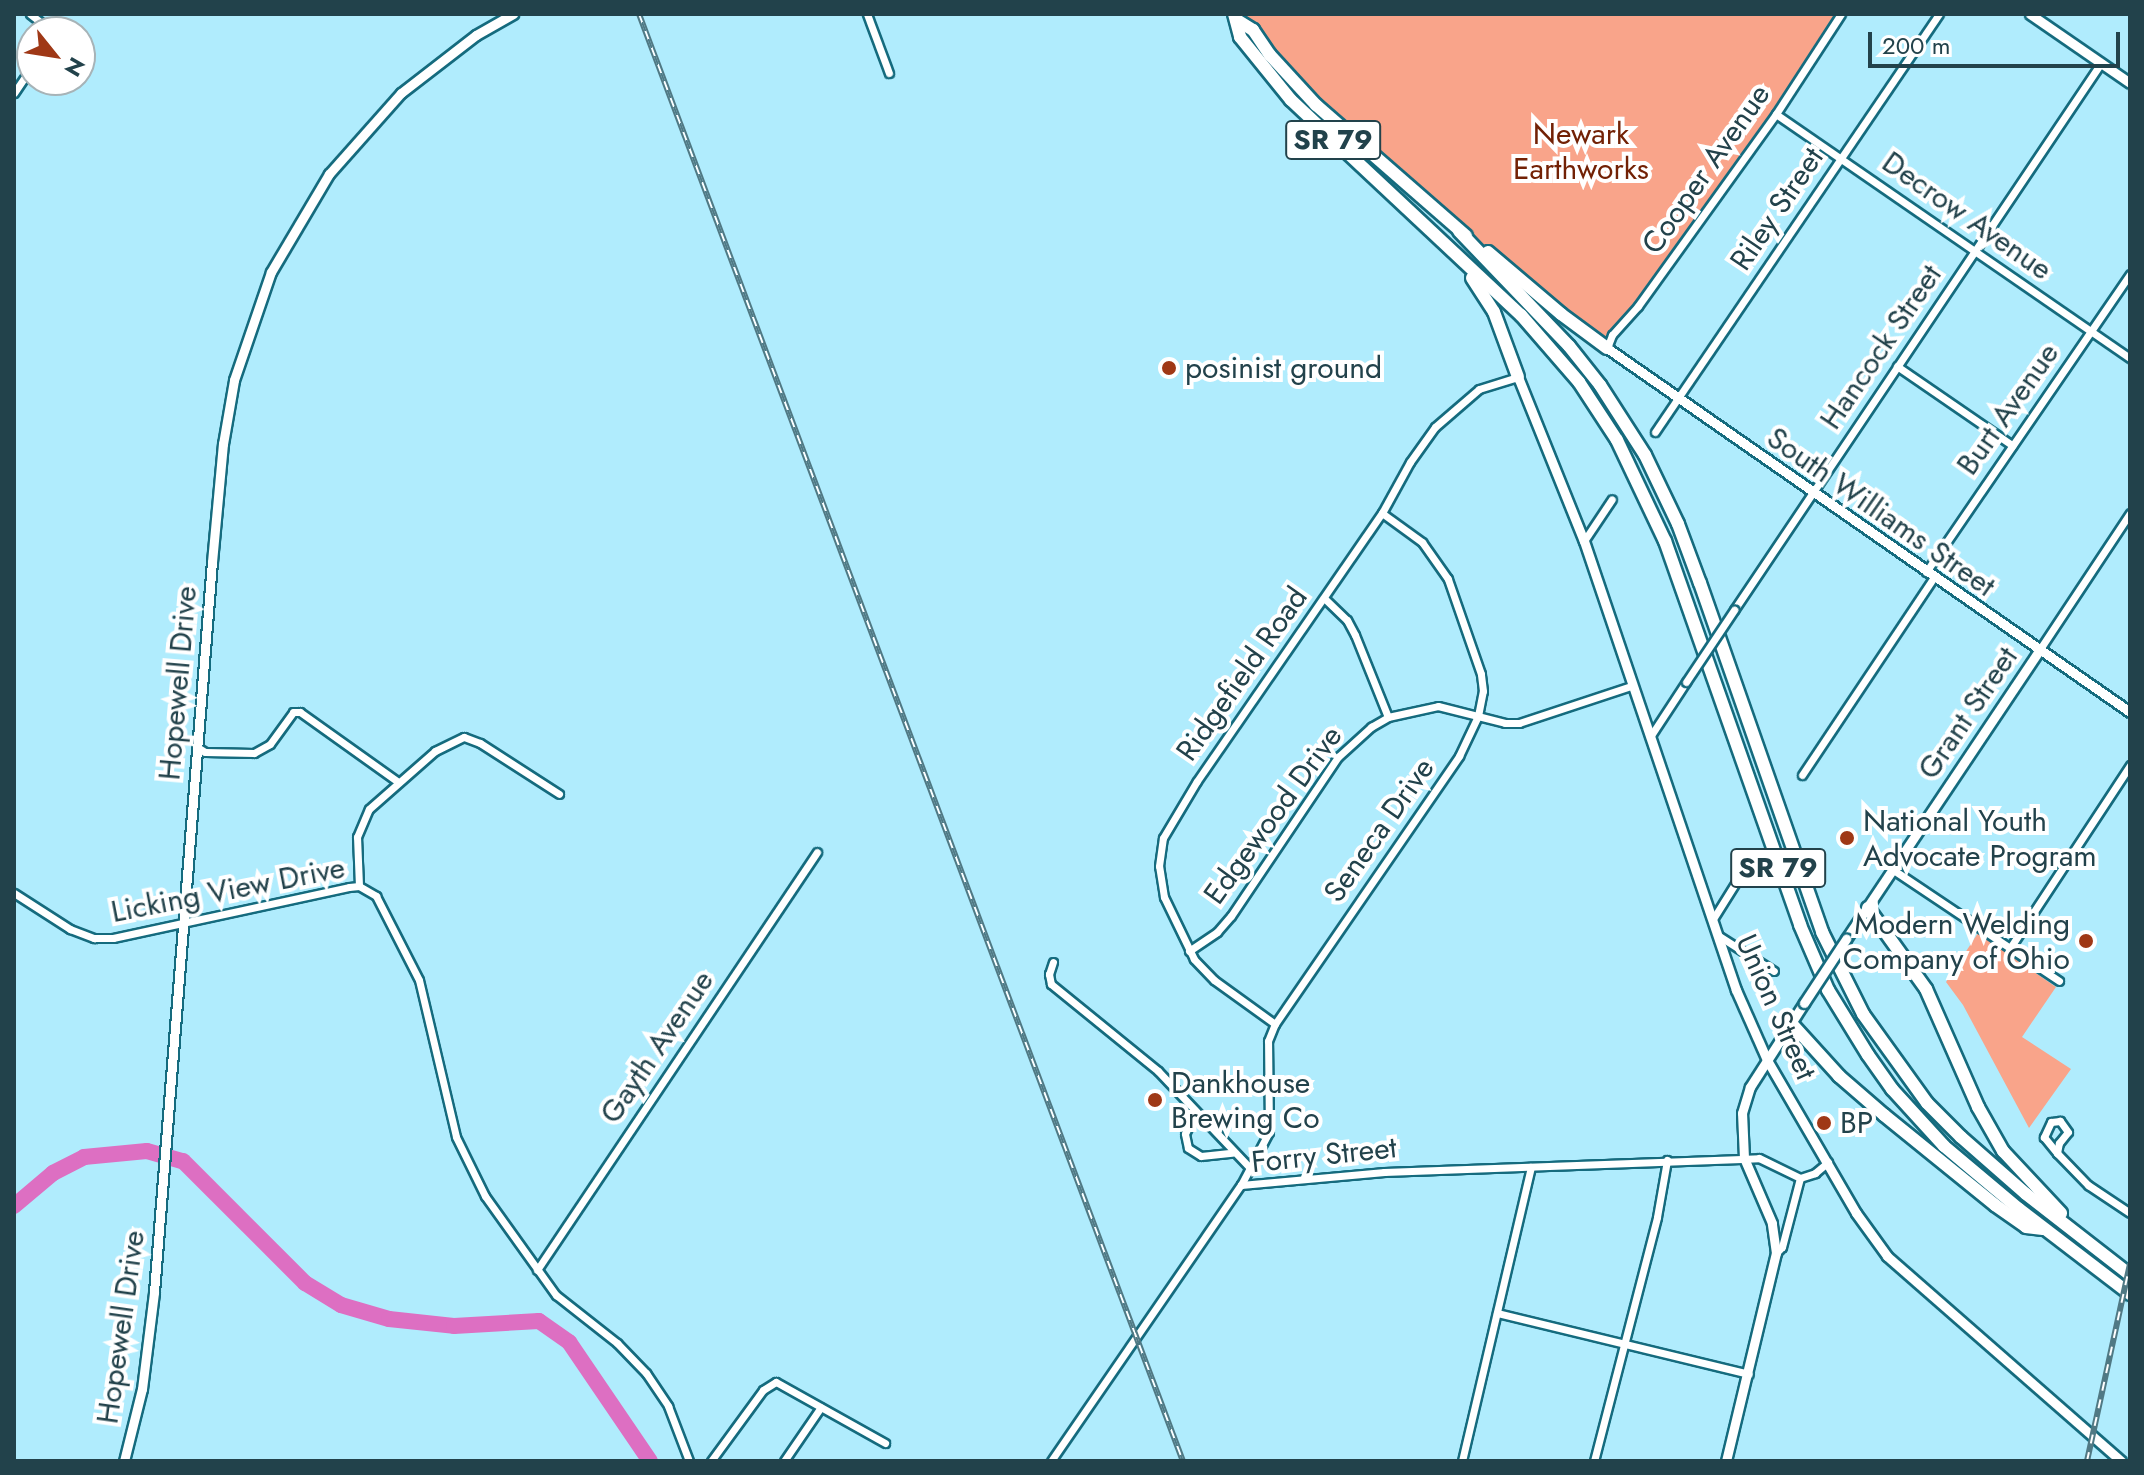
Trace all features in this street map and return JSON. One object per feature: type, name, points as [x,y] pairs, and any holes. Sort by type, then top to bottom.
[{"type":"highway","name":"SR 79","points":[[1236,17],[1253,30],[1270,55],[1316,105],[1459,231],[1569,346],[1600,385],[1645,455],[1678,524],[1822,932],[1863,1014],[1927,1103],[1995,1168],[2130,1275]]},
{"type":"highway","name":"SR 79","points":[[1236,17],[1240,37],[1291,100],[1521,315],[1559,357],[1594,403],[1640,481],[1678,576],[1790,898],[1846,1023],[1919,1120],[1985,1181],[2130,1294]]},
{"type":"highway","points":[[1459,231],[1607,348]]},
{"type":"highway","points":[[1448,247],[1488,301],[1518,377]]},
{"type":"highway","points":[[1868,908],[1926,989],[1978,1107],[2003,1151],[2103,1255]]},
{"type":"highway","points":[[1791,1023],[1839,1076],[1884,1115],[2026,1227],[2045,1229]]},
{"type":"street","name":"Hopewell Drive","points":[[124,1461],[142,1389],[162,1208],[197,747],[229,404],[247,335],[271,272],[306,208],[353,143],[424,74],[500,17],[513,14]]},
{"type":"street","points":[[867,14],[889,73]]},
{"type":"street","name":"Cooper Avenue","points":[[1607,348],[1612,335],[1638,306],[1776,114],[1841,14]]},
{"type":"street","name":"Riley Street","points":[[1655,432],[1939,14]]},
{"type":"street","points":[[2030,14],[2130,83]]},
{"type":"street","name":"Hancock Street","points":[[1649,738],[2101,63]]},
{"type":"street","name":"Decrow Avenue","points":[[1776,114],[2130,358]]},
{"type":"street","name":"Burt Avenue","points":[[1802,775],[2012,445],[2130,274]]},
{"type":"street","name":"South Williams Street","points":[[1607,348],[1676,399],[2130,712]]},
{"type":"street","points":[[1897,366],[2012,445]]},
{"type":"street","name":"Ridgefield Road","points":[[1275,1024],[1214,980],[1189,951],[1162,890],[1159,857],[1163,838],[1197,781],[1382,513],[1410,462],[1435,427],[1479,389],[1518,377]]},
{"type":"street","name":"Union Street","points":[[1518,377],[1584,541],[1736,990],[1767,1060],[1867,1231],[1887,1256],[2121,1461]]},
{"type":"street","points":[[1584,541],[1612,499]]},
{"type":"street","name":"Seneca Drive","points":[[1241,1185],[1269,1132],[1268,1041],[1275,1024],[1459,756],[1478,716],[1483,691],[1481,674],[1448,579],[1422,542],[1382,513]]},
{"type":"street","name":"Grant Street","points":[[1776,1253],[1772,1223],[1744,1158],[1740,1132],[1750,1087],[2130,513]]},
{"type":"street","points":[[1324,598],[1347,620],[1388,717]]},
{"type":"street","name":"Edgewood Drive","points":[[1189,951],[1217,932],[1231,916],[1347,746],[1388,717],[1438,706],[1505,723],[1529,721],[1631,686]]},
{"type":"street","points":[[197,747],[205,752],[254,753],[270,744],[293,712],[300,712],[398,782]]},
{"type":"street","points":[[359,886],[356,846],[360,827],[369,809],[435,751],[468,737],[559,794]]},
{"type":"street","points":[[2010,948],[2130,765]]},
{"type":"street","name":"Gayth Avenue","points":[[537,1270],[817,852]]},
{"type":"street","points":[[1892,869],[2059,981]]},
{"type":"street","points":[[1713,919],[1738,879]]},
{"type":"street","name":"Licking View Drive","points":[[14,893],[70,929],[94,938],[144,934],[224,913],[359,886],[376,896],[419,980],[445,1100],[462,1152],[502,1223],[537,1270],[565,1303],[617,1343],[646,1373],[668,1406],[689,1461]]},
{"type":"street","points":[[1719,936],[1774,971]]},
{"type":"street","points":[[1053,962],[1049,974],[1051,984],[1131,1046],[1232,1153],[1251,1169]]},
{"type":"street","points":[[1195,1114],[1185,1134],[1188,1148],[1201,1156],[1232,1153]]},
{"type":"street","points":[[2057,1153],[2088,1185],[2130,1213]]},
{"type":"street","name":"Forry Street","points":[[1051,1461],[1241,1185],[1384,1172],[1744,1158],[1769,1160],[1800,1178]]},
{"type":"street","points":[[1594,1461],[1657,1217],[1667,1160]]},
{"type":"street","points":[[1726,1461],[1776,1253],[1782,1247],[1800,1178],[1815,1173],[1828,1162]]},
{"type":"street","points":[[1462,1461],[1531,1167]]},
{"type":"street","points":[[1497,1313],[1749,1374]]},
{"type":"street","points":[[711,1461],[757,1396],[769,1383],[776,1382],[885,1443]]},
{"type":"street","points":[[784,1461],[821,1407]]},
{"type":"green space","name":"Newark Earthworks","points":[[1234,14],[1841,14],[1776,114],[1607,348],[1459,231],[1316,105]]},
{"type":"green space","points":[[1978,933],[2056,987],[2022,1037],[2071,1069],[2029,1128],[1963,1005],[1946,982]]},
{"type":"waterway","points":[[14,1206],[53,1173],[84,1157],[147,1151],[183,1161],[305,1283],[341,1305],[389,1319],[454,1326],[539,1321],[569,1342],[650,1461]]},
{"type":"railway","points":[[639,14],[1183,1461]]},
{"type":"railway","points":[[2087,1461],[2130,1264]]},
{"type":"place","name":"posinist ground","points":[[1169,368]]},
{"type":"place","name":"National Youth Advocate Program","points":[[1847,838]]},
{"type":"place","name":"Modern Welding Company of Ohio","points":[[2086,941]]},
{"type":"place","name":"Dankhouse Brewing Co","points":[[1155,1100]]},
{"type":"place","name":"BP","points":[[1824,1123]]}]
